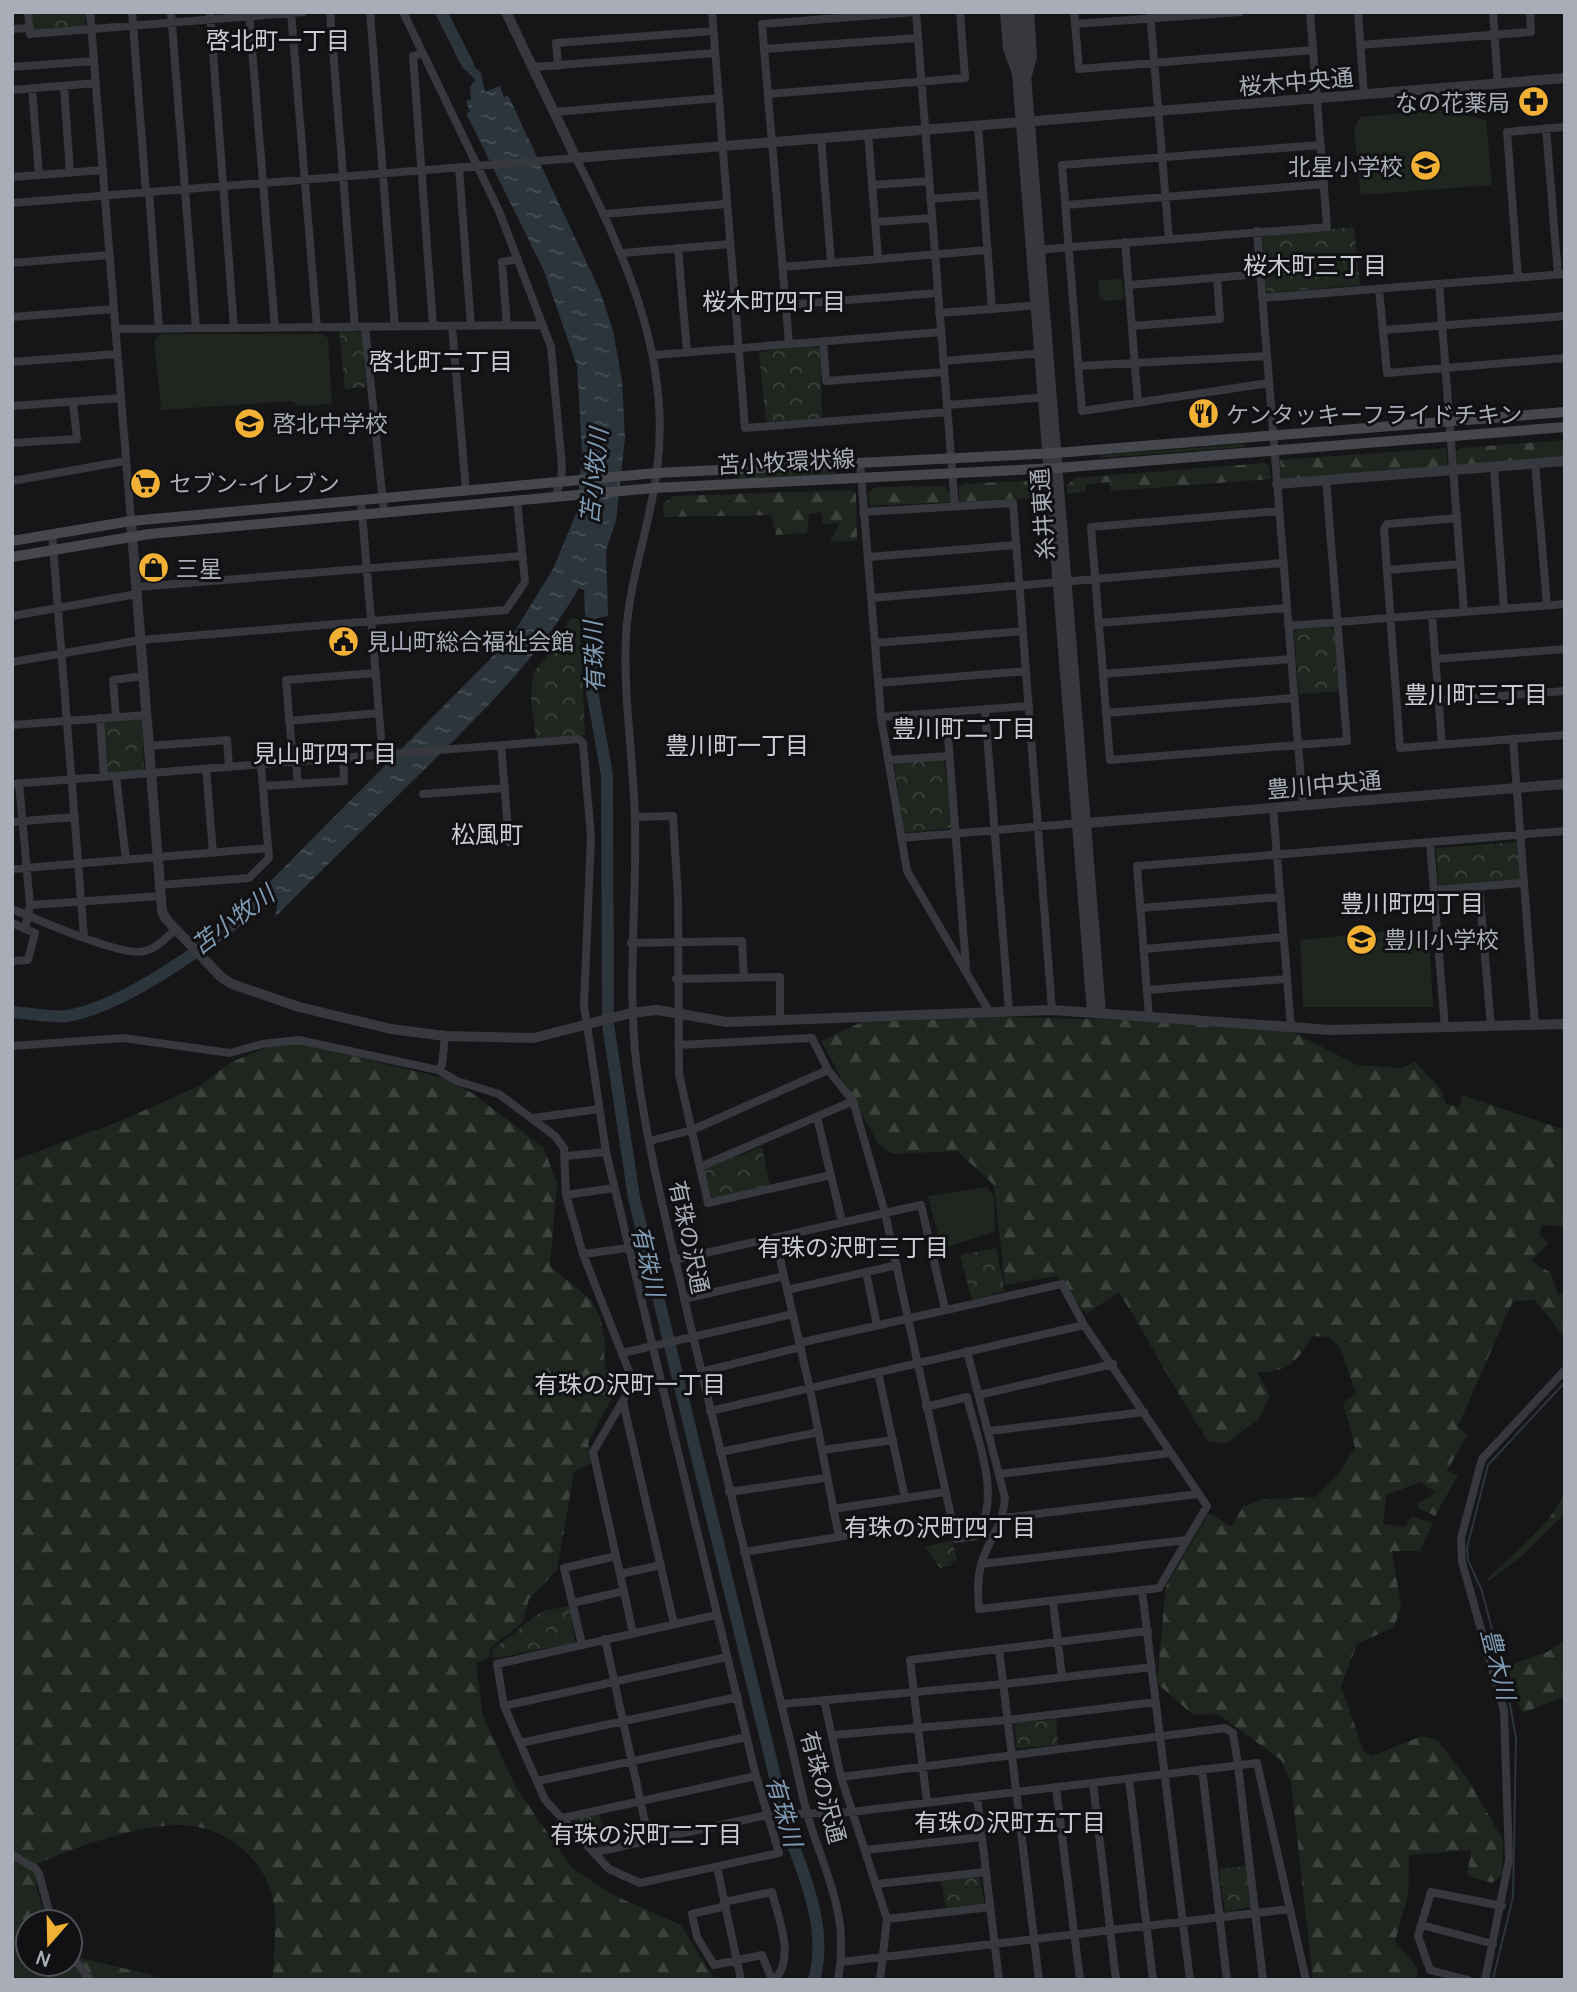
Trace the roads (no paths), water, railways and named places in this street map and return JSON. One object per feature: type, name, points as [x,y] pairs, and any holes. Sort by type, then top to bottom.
[{"type":"main road","name":"苫小牧環状線","points":[[12,541],[131,521],[657,473],[1052,453],[1565,412]]},
{"type":"main road","name":"苫小牧環状線","points":[[12,557],[133,537],[626,490],[1053,469],[1565,427]]},
{"type":"street","points":[[28,12],[30,34],[172,23],[210,16],[303,12]]},
{"type":"street","points":[[90,12],[162,911],[179,933],[232,984],[299,1007],[391,1029],[445,1036],[534,1038],[631,1013],[657,1010],[727,1022],[1052,1010],[1331,1030],[1565,1024]]},
{"type":"street","points":[[132,12],[159,329]]},
{"type":"street","points":[[172,12],[196,328]]},
{"type":"street","points":[[330,12],[360,327],[384,513]]},
{"type":"street","points":[[370,12],[395,327]]},
{"type":"street","points":[[403,12],[481,166],[551,347],[565,481],[561,496]]},
{"type":"street","points":[[12,203],[576,158],[506,12]]},
{"type":"street","points":[[712,12],[745,428],[1047,397]]},
{"type":"street","points":[[789,344],[762,24],[915,12],[955,507]]},
{"type":"street","points":[[768,94],[965,78],[960,12]]},
{"type":"street","points":[[1004,12],[1007,49],[1022,77]]},
{"type":"street","name":"糸井東通","points":[[1012,12],[1026,123],[1097,1012]]},
{"type":"street","name":"糸井東通","points":[[1021,12],[1022,77]]},
{"type":"street","points":[[1022,77],[1033,57],[1030,12]]},
{"type":"street","points":[[1074,12],[1079,69],[1313,50]]},
{"type":"street","points":[[1075,24],[1151,16],[1240,12]]},
{"type":"street","points":[[1036,250],[1327,227],[1310,12]]},
{"type":"street","points":[[1358,12],[1364,94]]},
{"type":"street","points":[[1493,12],[1498,84]]},
{"type":"street","points":[[1360,45],[1531,32],[1530,12]]},
{"type":"street","points":[[291,13],[317,328]]},
{"type":"street","points":[[250,14],[275,328]]},
{"type":"street","points":[[210,16],[234,328]]},
{"type":"street","points":[[1151,16],[1169,239]]},
{"type":"street","points":[[12,29],[29,28]]},
{"type":"street","points":[[558,66],[555,43],[713,31]]},
{"type":"street","points":[[764,49],[918,38]]},
{"type":"street","points":[[533,67],[715,53]]},
{"type":"street","points":[[423,54],[413,56],[433,326]]},
{"type":"street","points":[[12,67],[94,61]]},
{"type":"street","name":"桜木中央通","points":[[576,158],[1565,78]]},
{"type":"street","points":[[12,90],[96,83]]},
{"type":"street","points":[[64,86],[70,173]]},
{"type":"street","points":[[32,88],[39,175]]},
{"type":"street","points":[[554,112],[719,98]]},
{"type":"street","points":[[978,126],[992,309]]},
{"type":"street","points":[[1518,277],[1507,132],[1565,127]]},
{"type":"street","points":[[1262,298],[1561,274],[1546,128]]},
{"type":"street","points":[[868,134],[878,258]]},
{"type":"street","points":[[821,138],[831,262]]},
{"type":"street","points":[[1269,383],[1082,411],[1062,165],[1321,145]]},
{"type":"street","name":"有珠の沢通","points":[[576,158],[622,253],[653,355],[659,434],[657,473],[629,607],[626,637],[635,817],[631,1013],[638,1079],[674,1259],[729,1492],[808,1816],[838,1901],[842,1928],[838,1980]]},
{"type":"street","points":[[459,168],[471,326]]},
{"type":"street","points":[[12,177],[103,170]]},
{"type":"street","points":[[873,185],[929,181]]},
{"type":"street","points":[[1066,205],[1324,184]]},
{"type":"street","points":[[930,199],[983,195]]},
{"type":"street","points":[[603,214],[726,204]]},
{"type":"street","points":[[875,222],[932,218]]},
{"type":"street","points":[[1257,231],[1303,806]]},
{"type":"street","points":[[1125,243],[1138,403]]},
{"type":"street","points":[[622,253],[730,244]]},
{"type":"street","points":[[678,248],[687,352]]},
{"type":"street","points":[[782,267],[988,250]]},
{"type":"street","points":[[12,263],[109,255]]},
{"type":"street","points":[[507,326],[502,262],[518,259]]},
{"type":"street","points":[[1129,285],[1261,274]]},
{"type":"street","points":[[1133,326],[1220,319],[1217,277]]},
{"type":"street","points":[[1439,284],[1464,612]]},
{"type":"street","points":[[1380,289],[1387,373],[1565,358]]},
{"type":"street","points":[[785,305],[938,293]]},
{"type":"street","points":[[939,313],[1040,305]]},
{"type":"street","points":[[12,317],[114,309]]},
{"type":"street","points":[[1384,330],[1565,316]]},
{"type":"street","points":[[452,326],[466,491]]},
{"type":"street","points":[[115,329],[542,326]]},
{"type":"street","points":[[653,355],[941,332]]},
{"type":"street","points":[[823,341],[826,381],[944,372]]},
{"type":"street","points":[[943,361],[1043,353]]},
{"type":"street","points":[[12,362],[117,354]]},
{"type":"street","points":[[1078,366],[1267,356]]},
{"type":"street","points":[[12,406],[121,398]]},
{"type":"street","points":[[12,443],[77,439],[73,402]]},
{"type":"street","points":[[12,481],[125,461]]},
{"type":"street","points":[[1277,484],[1565,461]]},
{"type":"street","points":[[860,463],[881,717],[907,872],[990,1013]]},
{"type":"street","points":[[1535,463],[1547,605]]},
{"type":"street","points":[[1494,467],[1504,609]]},
{"type":"street","points":[[1279,511],[1091,527],[1110,760],[1347,741],[1326,480]]},
{"type":"street","points":[[12,662],[141,640],[506,610],[525,582],[517,500]]},
{"type":"street","points":[[361,501],[381,737]]},
{"type":"street","points":[[863,512],[1013,503],[1052,1010]]},
{"type":"street","points":[[1457,518],[1387,524],[1384,529],[1400,748],[1565,735]]},
{"type":"street","points":[[52,534],[84,937]]},
{"type":"street","points":[[868,557],[1016,545]]},
{"type":"street","points":[[12,616],[137,591],[522,556]]},
{"type":"street","points":[[871,598],[1283,563]]},
{"type":"street","points":[[1387,570],[1460,565]]},
{"type":"street","points":[[1288,626],[1565,604]]},
{"type":"street","points":[[1099,623],[1287,608]]},
{"type":"street","points":[[1432,615],[1442,744]]},
{"type":"street","points":[[875,643],[1023,631]]},
{"type":"street","points":[[1436,659],[1565,649]]},
{"type":"street","points":[[1103,674],[1291,659]]},
{"type":"street","points":[[878,683],[1026,671]]},
{"type":"street","points":[[298,784],[286,680],[376,673]]},
{"type":"street","points":[[116,717],[113,680],[144,676]]},
{"type":"street","points":[[1439,701],[1565,691]]},
{"type":"street","points":[[1106,713],[1294,698]]},
{"type":"street","points":[[881,717],[1029,706]]},
{"type":"street","points":[[985,709],[1009,1012]]},
{"type":"street","points":[[946,712],[966,972]]},
{"type":"street","points":[[289,721],[379,713]]},
{"type":"street","points":[[12,725],[147,715]]},
{"type":"street","points":[[100,718],[104,777]]},
{"type":"street","points":[[1513,739],[1535,1026]]},
{"type":"street","points":[[149,747],[227,740],[229,767]]},
{"type":"street","points":[[25,929],[30,905],[23,821],[16,784],[501,745],[579,740],[583,743],[591,837],[586,907],[590,1024],[606,1152],[654,1344],[716,1615],[756,1776],[770,1815],[779,1853],[640,1883],[609,1869],[545,1800],[503,1706],[497,1664],[716,1615]]},
{"type":"street","points":[[501,745],[509,842]]},
{"type":"street","points":[[888,760],[949,756]]},
{"type":"street","points":[[263,786],[344,780],[342,758]]},
{"type":"street","points":[[160,885],[249,878],[269,859],[261,765]]},
{"type":"street","points":[[206,769],[213,853]]},
{"type":"street","points":[[116,776],[126,860]]},
{"type":"street","name":"豊川中央通","points":[[1083,823],[1565,784]]},
{"type":"street","points":[[423,794],[505,788]]},
{"type":"street","points":[[1273,808],[1290,1027]]},
{"type":"street","points":[[635,817],[673,816],[678,897],[676,979],[679,1074],[708,1203],[831,1175]]},
{"type":"street","points":[[12,822],[75,817]]},
{"type":"street","points":[[901,838],[1083,823]]},
{"type":"street","points":[[1149,1017],[1137,866],[1564,831],[1565,841]]},
{"type":"street","points":[[1430,843],[1445,1028]]},
{"type":"street","points":[[12,869],[268,848]]},
{"type":"street","points":[[1433,890],[1523,883]]},
{"type":"street","points":[[1479,887],[1491,1026]]},
{"type":"street","points":[[30,905],[161,896]]},
{"type":"street","points":[[1141,908],[1280,897]]},
{"type":"street","points":[[12,909],[84,937],[137,953],[153,948],[179,933]]},
{"type":"street","points":[[12,923],[36,933],[27,960],[12,961]]},
{"type":"street","points":[[1144,949],[1283,937]]},
{"type":"street","points":[[631,943],[742,941],[744,976]]},
{"type":"street","points":[[676,979],[780,977],[780,1020]]},
{"type":"street","points":[[1147,990],[1286,979]]},
{"type":"street","points":[[438,1070],[442,1065],[445,1036]]},
{"type":"street","points":[[12,1046],[123,1038],[230,1054],[262,1044],[299,1040],[438,1070],[457,1081],[499,1094],[555,1136],[567,1156],[566,1195],[583,1254],[632,1379],[623,1402],[593,1452],[633,1633]]},
{"type":"street","points":[[678,1045],[812,1038],[828,1070],[853,1101],[885,1213],[916,1363],[956,1539],[976,1536],[989,1507],[986,1481],[967,1397],[926,1406]]},
{"type":"street","points":[[650,1141],[692,1130],[828,1070]]},
{"type":"street","points":[[700,1167],[853,1101]]},
{"type":"street","points":[[533,1118],[599,1109]]},
{"type":"street","points":[[817,1117],[842,1222]]},
{"type":"street","points":[[567,1156],[606,1152]]},
{"type":"street","points":[[566,1195],[614,1188]]},
{"type":"street","points":[[674,1259],[921,1205],[945,1309]]},
{"type":"street","points":[[775,1237],[810,1389],[823,1450],[825,1478],[839,1537]]},
{"type":"street","points":[[583,1254],[628,1248]]},
{"type":"street","points":[[787,1290],[897,1265]]},
{"type":"street","points":[[866,1272],[877,1325]]},
{"type":"street","points":[[684,1299],[784,1276]]},
{"type":"street","points":[[701,1372],[877,1325],[1062,1284],[1084,1325],[1207,1506],[1159,1588],[979,1609],[978,1584],[981,1564],[1003,1518],[1005,1497],[967,1351]]},
{"type":"street","points":[[622,1353],[793,1314]]},
{"type":"street","points":[[710,1411],[1084,1325]]},
{"type":"street","points":[[979,1395],[1113,1364]]},
{"type":"street","points":[[1485,1980],[1502,1906],[1509,1860],[1504,1711],[1461,1562],[1461,1538],[1482,1459],[1565,1370]]},
{"type":"street","points":[[878,1372],[905,1498]]},
{"type":"street","points":[[623,1402],[674,1625]]},
{"type":"street","points":[[989,1431],[1144,1412]]},
{"type":"street","points":[[720,1452],[819,1432]]},
{"type":"street","points":[[823,1450],[893,1440]]},
{"type":"street","points":[[999,1474],[1171,1453]]},
{"type":"street","points":[[729,1492],[825,1478]]},
{"type":"street","points":[[833,1509],[945,1492]]},
{"type":"street","points":[[1003,1518],[1198,1494]]},
{"type":"street","points":[[744,1552],[951,1519]]},
{"type":"street","points":[[981,1564],[1187,1540]]},
{"type":"street","points":[[582,1644],[564,1568],[616,1556]]},
{"type":"street","points":[[620,1574],[661,1565]]},
{"type":"street","points":[[573,1604],[624,1591]]},
{"type":"street","points":[[1142,1591],[1190,1980]]},
{"type":"street","points":[[1053,1601],[1062,1677]]},
{"type":"street","points":[[927,1803],[910,1660],[1148,1631]]},
{"type":"street","points":[[605,1639],[649,1840]]},
{"type":"street","points":[[999,1650],[1039,1980]]},
{"type":"street","points":[[503,1706],[727,1657]]},
{"type":"street","points":[[782,1704],[1004,1684],[1152,1667]]},
{"type":"street","points":[[520,1743],[738,1697]]},
{"type":"street","points":[[824,1699],[851,1812],[887,1919],[880,1980]]},
{"type":"street","points":[[833,1735],[1008,1720],[1156,1702]]},
{"type":"street","points":[[841,1777],[1225,1728],[1233,1733],[1238,1765],[1263,1980]]},
{"type":"street","points":[[538,1781],[747,1737]]},
{"type":"street","points":[[596,1852],[770,1815],[808,1816],[851,1812],[1257,1763],[1306,1980]]},
{"type":"street","points":[[1202,1769],[1227,1980]]},
{"type":"street","points":[[563,1818],[756,1776]]},
{"type":"street","points":[[1129,1779],[1153,1980]]},
{"type":"street","points":[[1093,1783],[1116,1980]]},
{"type":"street","points":[[1056,1787],[1080,1980]]},
{"type":"street","points":[[977,1797],[999,1980]]},
{"type":"street","points":[[865,1850],[982,1837]]},
{"type":"street","points":[[12,1856],[35,1868],[48,1908]]},
{"type":"street","points":[[717,1867],[741,1980]]},
{"type":"street","points":[[877,1884],[986,1871]]},
{"type":"street","points":[[772,1892],[785,1951],[781,1974],[773,1980],[762,1955],[737,1961],[714,1965],[697,1937],[692,1914],[772,1892]]},
{"type":"street","points":[[1468,1980],[1430,1970],[1419,1943],[1431,1892],[1502,1906]]},
{"type":"street","points":[[887,1919],[990,1907]]},
{"type":"street","points":[[841,1962],[1290,1909]]},
{"type":"street","points":[[1422,1925],[1493,1944]]},
{"type":"water","points":[[455,53],[460,53],[481,73],[485,92],[500,86],[504,97],[508,95],[600,291],[613,330],[622,381],[625,438],[616,521],[606,550],[608,616],[596,618],[594,628],[594,640],[600,653],[594,659],[587,659],[584,590],[579,588],[546,637],[489,704],[275,917],[278,902],[236,916],[510,639],[554,567],[577,511],[582,452],[577,366],[544,271],[466,113],[470,112],[466,101],[471,99],[470,87],[475,80],[461,65]]},
{"type":"waterway","name":"苫小牧川","points":[[441,12],[468,65]]},
{"type":"waterway","name":"有珠川","points":[[591,642],[591,685],[607,775],[608,1024],[634,1198],[789,1834],[813,1905],[818,1943],[814,1980]]},
{"type":"waterway","name":"苫小牧川","points":[[12,1012],[67,1016],[91,1010],[116,999],[196,952],[262,900]]},
{"type":"waterway","name":"豊木川","points":[[1493,1979],[1513,1897],[1516,1738],[1506,1683],[1482,1591],[1468,1560],[1467,1548],[1488,1465],[1565,1382]]},
{"type":"place","name":"なの花薬局","points":[[1533,102]]},
{"type":"place","name":"北星小学校","points":[[1426,166]]},
{"type":"place","name":"ケンタッキーフライドチキン","points":[[1203,414]]},
{"type":"place","name":"啓北中学校","points":[[250,423]]},
{"type":"place","name":"セブン-イレブン","points":[[146,483]]},
{"type":"place","name":"三星","points":[[153,568]]},
{"type":"place","name":"見山町総合福祉会館","points":[[344,641]]},
{"type":"place","name":"豊川小学校","points":[[1361,939]]},
{"type":"district","name":"啓北町一丁目","points":[[278,39]]},
{"type":"district","name":"桜木町三丁目","points":[[1315,264]]},
{"type":"district","name":"桜木町四丁目","points":[[774,300]]},
{"type":"district","name":"啓北町二丁目","points":[[441,360]]},
{"type":"district","name":"豊川町三丁目","points":[[1476,693]]},
{"type":"district","name":"豊川町二丁目","points":[[964,727]]},
{"type":"district","name":"豊川町一丁目","points":[[737,744]]},
{"type":"district","name":"見山町四丁目","points":[[325,752]]},
{"type":"district","name":"松風町","points":[[487,833]]},
{"type":"district","name":"豊川町四丁目","points":[[1412,902]]},
{"type":"district","name":"有珠の沢町三丁目","points":[[853,1246]]},
{"type":"district","name":"有珠の沢町一丁目","points":[[630,1383]]},
{"type":"district","name":"有珠の沢町四丁目","points":[[940,1526]]},
{"type":"district","name":"有珠の沢町五丁目","points":[[1010,1821]]},
{"type":"district","name":"有珠の沢町二丁目","points":[[646,1833]]}]
